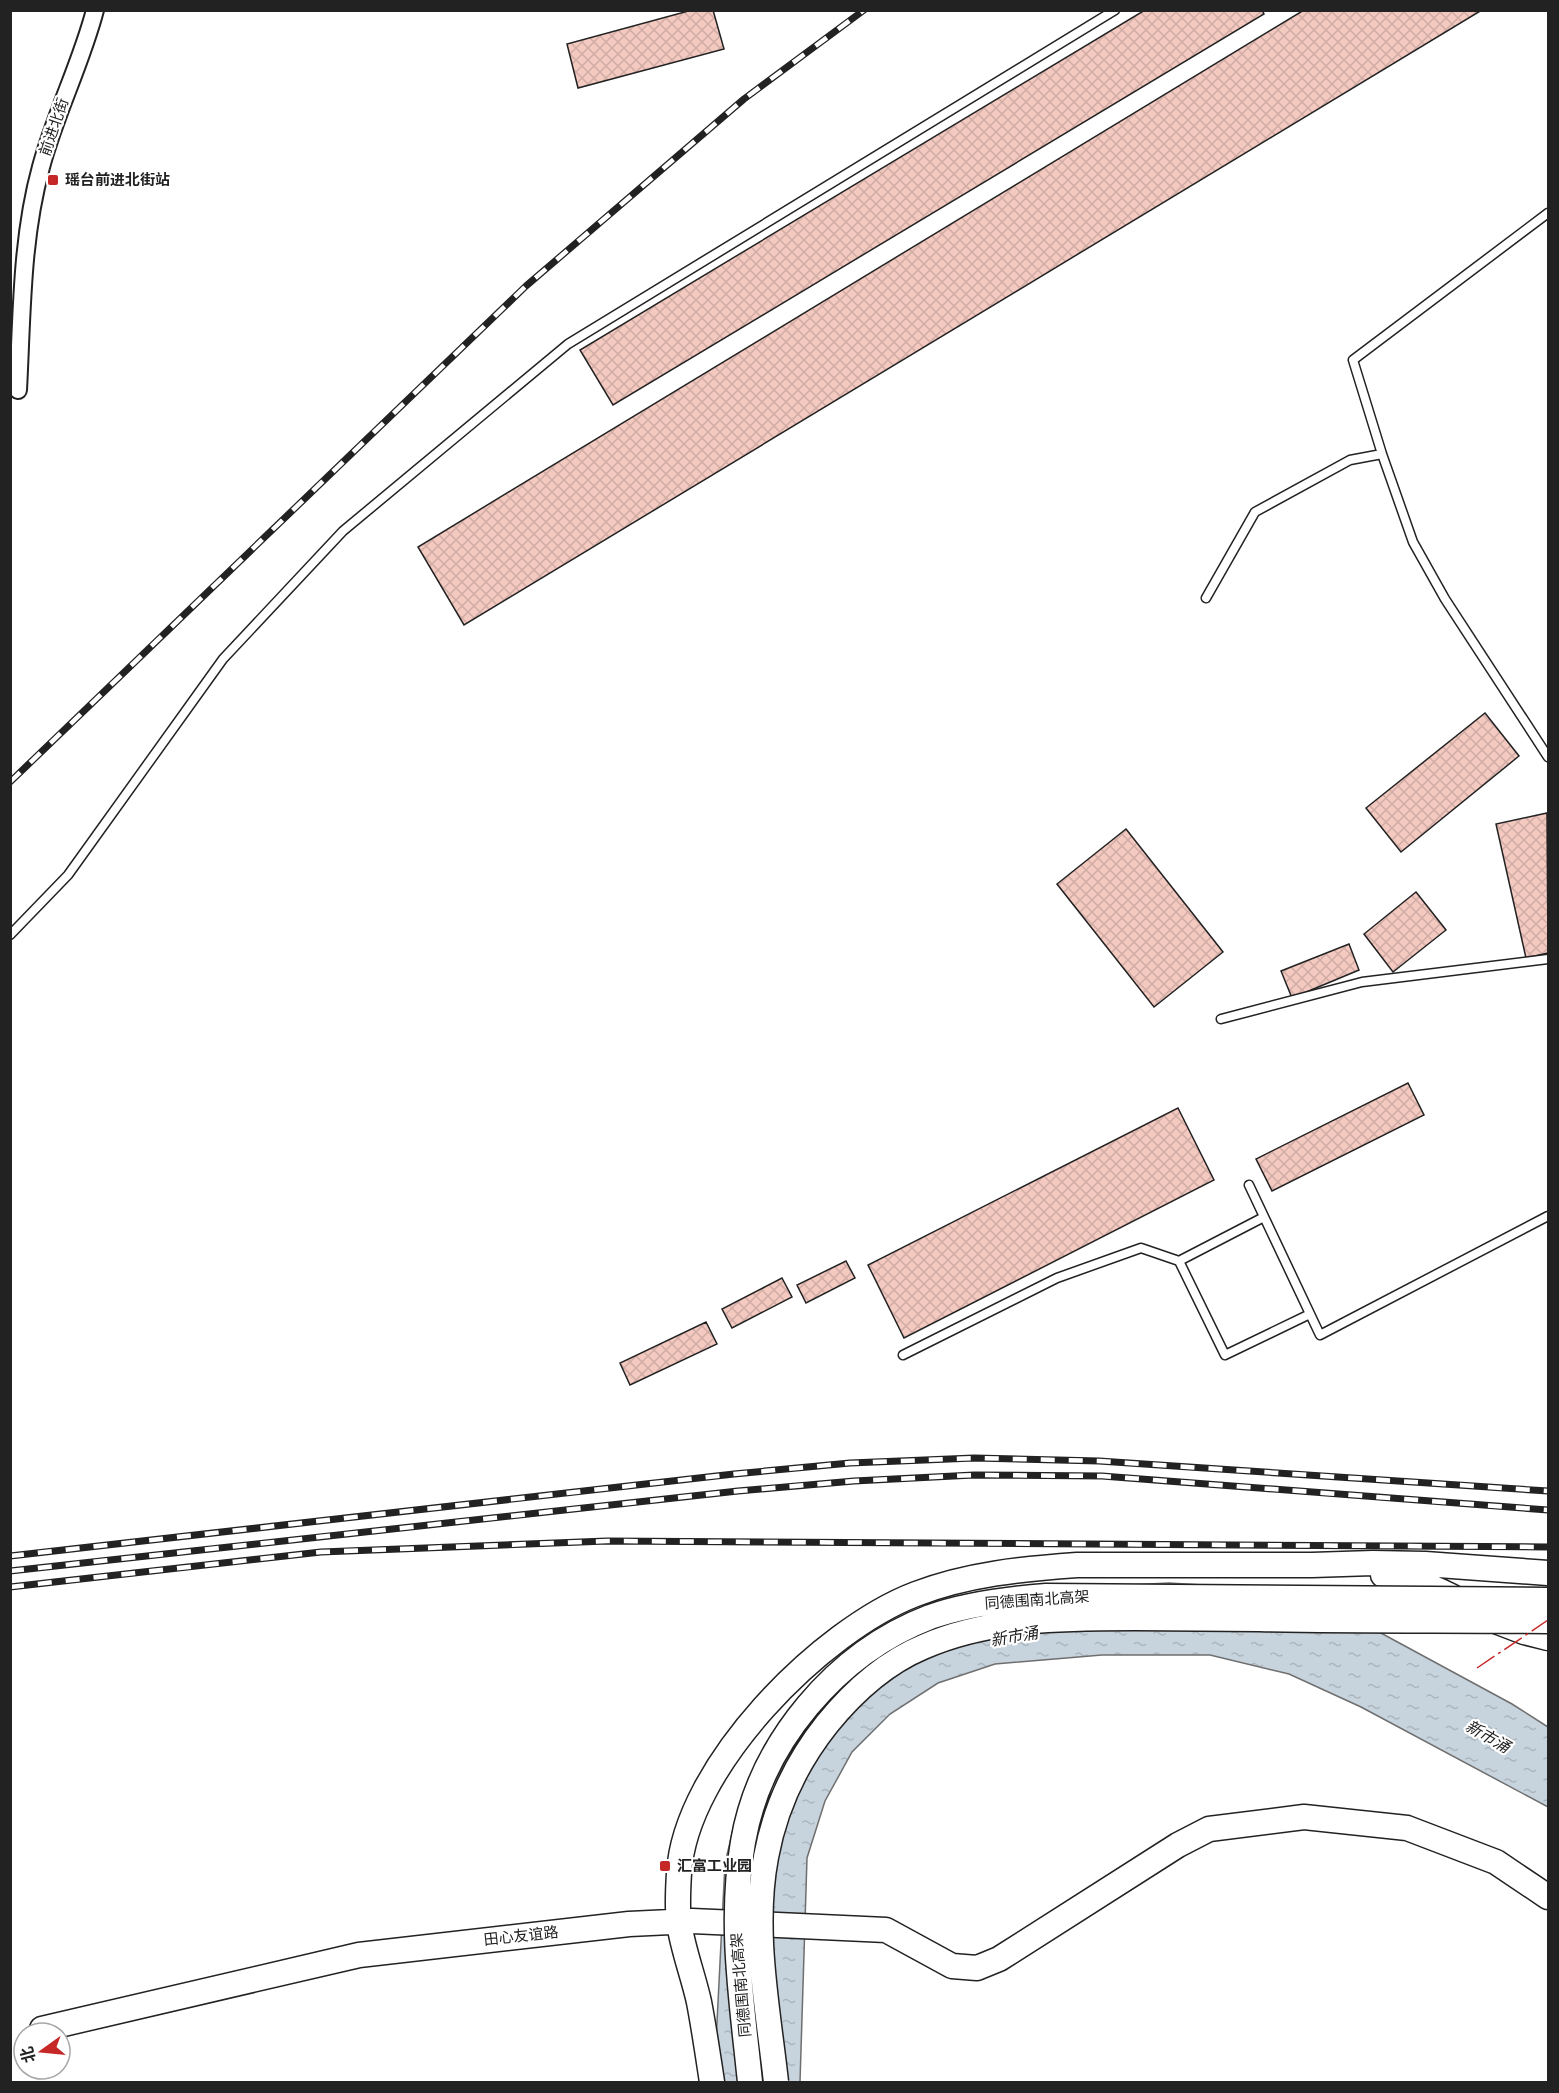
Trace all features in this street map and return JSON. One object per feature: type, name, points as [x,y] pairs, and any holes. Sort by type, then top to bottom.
[{"type":"street","name":"前进北街","points":[[18,390],[16,288],[40,167],[95,10]]},
{"type":"street","points":[[712,2082],[685,1921],[681,1852],[691,1820],[713,1773],[774,1697],[843,1634],[870,1617],[917,1593],[990,1574],[1043,1567],[1372,1563],[1425,1564],[1548,1573]]},
{"type":"street","points":[[1312,1565],[1414,1580],[1444,1593],[1495,1621],[1548,1632]]},
{"type":"street","points":[[1548,1587],[1534,1603],[1530,1615],[1532,1625],[1548,1632]]},
{"type":"street","name":"同德围南北高架","points":[[750,2082],[737,1948],[738,1885],[748,1820],[762,1780],[801,1714],[830,1680],[884,1640],[915,1623],[951,1611],[986,1603],[1046,1596],[1548,1600]]},
{"type":"street","name":"同德围南北高架","points":[[776,2082],[765,1984],[761,1901],[766,1855],[773,1828],[796,1770],[816,1737],[860,1689],[897,1660],[920,1647],[971,1631],[1054,1620],[1210,1618],[1548,1632]]},
{"type":"street","name":"田心友谊路","points":[[72,2022],[359,1955],[629,1924],[685,1921],[886,1930],[952,1966],[977,1968],[999,1959],[1178,1845],[1209,1829],[1304,1817],[1407,1828],[1496,1862],[1548,1898]]},
{"type":"lane","points":[[10,935],[68,875],[224,659],[343,531],[568,344],[1115,10]]},
{"type":"lane","points":[[1548,213],[1353,360],[1382,454],[1413,542],[1429,572],[1548,757]]},
{"type":"lane","points":[[1206,598],[1255,512],[1350,459],[1382,454]]},
{"type":"lane","points":[[1221,1019],[1362,982],[1548,958]]},
{"type":"lane","points":[[1249,1185],[1320,1335],[1548,1216]]},
{"type":"lane","points":[[1179,1261],[1264,1217]]},
{"type":"lane","points":[[903,1355],[1057,1278],[1141,1248],[1179,1261],[1225,1355],[1310,1314]]},
{"type":"water","name":"新市涌","points":[[1169,1583],[1271,1589],[1368,1626],[1512,1704],[1548,1727],[1548,1807],[1361,1707],[1289,1674],[1210,1655],[1102,1655],[995,1664],[938,1683],[890,1714],[852,1752],[825,1801],[807,1858],[800,2082],[714,2082],[725,1863],[737,1813],[762,1766],[850,1656],[1045,1589]]},
{"type":"building","points":[[692,10],[713,10],[724,49],[578,88],[567,44]]},
{"type":"building","points":[[1145,10],[1262,10],[1264,14],[613,405],[580,350]]},
{"type":"building","points":[[1304,10],[1482,10],[464,625],[418,547]]},
{"type":"building","points":[[1485,713],[1519,756],[1401,852],[1366,808]]},
{"type":"building","points":[[1547,813],[1548,953],[1526,958],[1496,824]]},
{"type":"building","points":[[1126,829],[1223,952],[1154,1007],[1057,884]]},
{"type":"building","points":[[1416,892],[1446,930],[1393,972],[1364,934]]},
{"type":"building","points":[[1349,944],[1359,970],[1292,998],[1281,971]]},
{"type":"building","points":[[1408,1083],[1424,1115],[1272,1191],[1256,1159]]},
{"type":"building","points":[[1178,1108],[1214,1180],[904,1338],[868,1265]]},
{"type":"building","points":[[846,1261],[855,1278],[806,1303],[797,1285]]},
{"type":"building","points":[[782,1278],[792,1297],[732,1328],[722,1309]]},
{"type":"building","points":[[706,1322],[717,1344],[630,1385],[620,1363]]},
{"type":"railway","points":[[10,782],[526,286],[744,99],[864,10]]},
{"type":"railway","points":[[10,1556],[734,1474],[850,1463],[974,1458],[1099,1461],[1548,1491]]},
{"type":"railway","points":[[10,1571],[738,1491],[854,1481],[974,1475],[1102,1476],[1548,1510]]},
{"type":"railway","points":[[10,1587],[321,1552],[607,1541],[1548,1547]]},
{"type":"power","points":[[1477,1668],[1548,1620]]},
{"type":"place","name":"瑶台前进北街站","points":[[53,180]]},
{"type":"place","name":"汇富工业园","points":[[665,1866]]}]
